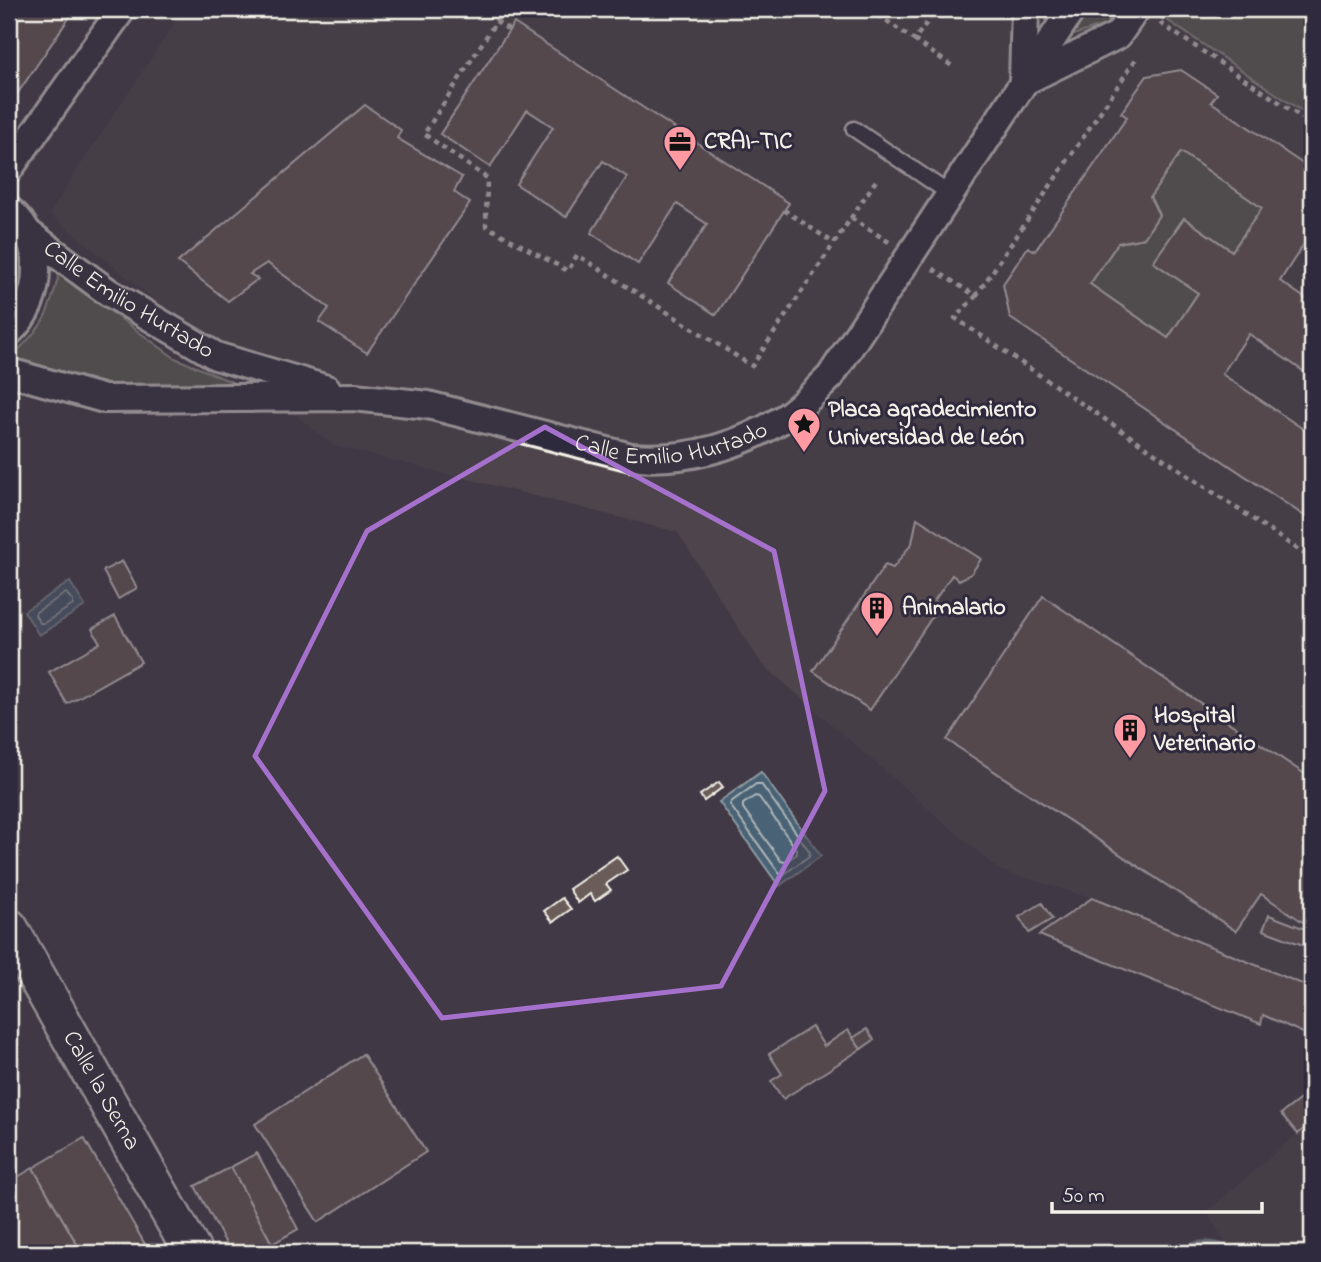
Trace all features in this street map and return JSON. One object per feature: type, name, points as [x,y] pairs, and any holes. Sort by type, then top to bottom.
[{"type":"street","points":[[9,169],[122,9]]},
{"type":"street","points":[[1025,9],[1023,82],[1118,35],[1136,9]]},
{"type":"street","name":"Calle Emilio Hurtado","points":[[9,372],[104,399],[354,397],[428,405],[631,457],[662,460],[692,456],[739,441],[783,419],[830,377],[1072,9]]},
{"type":"street","points":[[9,210],[28,233],[36,258],[36,284],[27,309],[9,332]]},
{"type":"street","name":"Calle Emilio Hurtado","points":[[28,233],[108,292],[216,356],[354,397]]},
{"type":"street","name":"Calle la Serna","points":[[9,928],[193,1253]]},
{"type":"lane","points":[[854,129],[950,194]]},
{"type":"path","points":[[503,9],[424,134],[487,178],[486,226],[568,271],[577,256],[752,366],[877,179]]},
{"type":"path","points":[[870,9],[952,66]]},
{"type":"path","points":[[914,40],[937,9]]},
{"type":"path","points":[[1152,34],[1170,9]]},
{"type":"path","points":[[495,21],[509,30]]},
{"type":"path","points":[[1160,23],[1312,124]]},
{"type":"path","points":[[1145,46],[976,296],[955,318],[1312,559]]},
{"type":"path","points":[[784,210],[834,243]]},
{"type":"path","points":[[851,218],[894,245]]},
{"type":"path","points":[[923,263],[976,296]]},
{"type":"highlighted area","points":[[545,427],[774,551],[825,791],[721,986],[442,1018],[255,756],[367,531]]},
{"type":"shaded area","points":[[184,9],[1312,9],[1312,988],[1092,898],[999,870],[761,663],[677,532],[333,445],[50,214]]},
{"type":"shaded area","points":[[1312,1121],[1312,1253],[1232,1253],[1207,1212]]},
{"type":"green space","points":[[1087,9],[1117,9],[1107,24],[1068,37]]},
{"type":"green space","points":[[1175,9],[1312,9],[1312,118],[1167,20]]},
{"type":"green space","points":[[1181,152],[1262,208],[1232,251],[1184,218],[1154,262],[1198,293],[1168,338],[1090,284],[1118,243],[1144,238],[1159,215],[1150,197]]},
{"type":"green space","points":[[9,234],[18,251],[21,272],[18,292],[9,309]]},
{"type":"green space","points":[[59,274],[175,358],[239,385],[129,390],[11,357],[43,320],[52,301]]},
{"type":"water","points":[[70,582],[85,606],[39,635],[24,611]]},
{"type":"water","points":[[761,772],[821,856],[779,886],[719,802]]},
{"type":"building","points":[[9,9],[75,9],[9,106]]},
{"type":"building","name":"CRAI-TIC","points":[[514,23],[789,203],[716,315],[668,283],[707,224],[677,204],[638,264],[591,233],[627,177],[603,161],[566,217],[516,184],[553,127],[527,110],[490,167],[440,134]]},
{"type":"building","points":[[1181,70],[1217,94],[1211,102],[1312,170],[1312,242],[1307,239],[1280,281],[1312,303],[1312,377],[1249,334],[1222,374],[1312,435],[1312,521],[1010,318],[1003,284],[1028,247],[1035,251],[1127,117],[1121,113],[1147,76]],"holes":[[[1181,152],[1262,208],[1232,251],[1184,218],[1153,262],[1198,293],[1168,338],[1090,284],[1118,243],[1144,238],[1159,215],[1150,197]]]},
{"type":"building","points":[[365,105],[401,130],[397,138],[462,177],[454,192],[470,203],[367,353],[319,322],[329,308],[267,263],[250,274],[258,279],[228,301],[178,262]]},
{"type":"building","name":"Animalario","points":[[917,518],[981,559],[971,574],[959,580],[952,575],[934,601],[940,605],[870,710],[813,671],[885,565],[893,568],[912,543]]},
{"type":"building","points":[[122,561],[137,588],[118,599],[103,571]]},
{"type":"building","name":"Hospital Veterinario","points":[[1043,596],[1312,779],[1312,928],[1261,894],[1236,931],[947,740]]},
{"type":"building","points":[[115,616],[141,662],[67,704],[49,672],[100,643],[92,629]]},
{"type":"building","points":[[719,782],[723,787],[704,801],[700,795]]},
{"type":"building","points":[[617,856],[627,870],[606,884],[611,890],[595,901],[590,894],[578,903],[569,889]]},
{"type":"building","points":[[562,898],[571,909],[553,922],[544,911]]},
{"type":"building","points":[[1092,898],[1312,988],[1312,1037],[1263,1015],[1261,1024],[1039,935]]},
{"type":"building","points":[[1042,903],[1052,919],[1029,933],[1019,917]]},
{"type":"building","points":[[1269,915],[1308,930],[1303,945],[1263,930]]},
{"type":"building","points":[[812,1027],[824,1046],[848,1030],[861,1049],[783,1099],[771,1081],[782,1074],[769,1054]]},
{"type":"building","points":[[867,1029],[874,1040],[861,1049],[853,1038]]},
{"type":"building","points":[[363,1054],[426,1152],[318,1222],[255,1124]]},
{"type":"building","points":[[1312,1090],[1312,1121],[1298,1134],[1281,1114]]},
{"type":"building","points":[[84,1138],[150,1253],[82,1253],[33,1168]]},
{"type":"building","points":[[257,1153],[298,1229],[272,1244],[231,1167]]},
{"type":"building","points":[[231,1167],[272,1244],[255,1253],[231,1253],[195,1186]]},
{"type":"building","points":[[33,1168],[82,1253],[9,1253],[9,1182]]},
{"type":"waterway","points":[[1178,1253],[1200,1245],[1221,1247],[1236,1253]]},
{"type":"place","name":"CRAI-TIC","points":[[680,172]]},
{"type":"place","name":"Placa agradecimiento Universidad de León","points":[[804,454]]},
{"type":"place","name":"Animalario","points":[[877,638]]},
{"type":"place","name":"Hospital Veterinario","points":[[1130,760]]}]
